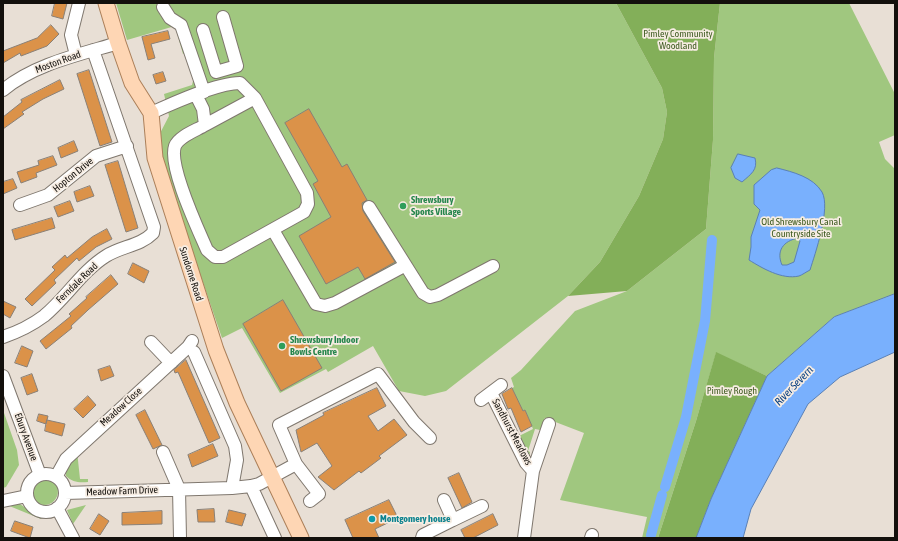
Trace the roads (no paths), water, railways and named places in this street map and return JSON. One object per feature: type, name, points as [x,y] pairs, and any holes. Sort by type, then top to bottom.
[{"type":"main road","name":"Sundorne Road","points":[[106,3],[132,83],[151,113],[155,158],[216,350],[237,403],[301,538]]},
{"type":"street","points":[[76,56],[71,35],[79,3]]},
{"type":"street","points":[[163,7],[170,18],[181,25],[194,65],[205,125]]},
{"type":"street","points":[[203,30],[216,72],[237,66],[223,17]]},
{"type":"street","name":"Moston Road","points":[[3,90],[22,76],[93,50],[118,43]]},
{"type":"street","points":[[93,50],[127,146]]},
{"type":"street","points":[[194,65],[212,60]]},
{"type":"street","points":[[151,113],[226,84],[240,83],[255,98],[307,193],[308,204],[304,212],[223,257],[215,257],[207,250],[176,170],[174,156],[176,145],[181,139],[255,98]]},
{"type":"street","name":"Hopton Drive","points":[[20,205],[48,195],[96,156],[127,146]]},
{"type":"street","name":"Ferndale Road","points":[[3,337],[32,324],[45,315],[88,271],[106,256],[139,243],[153,233],[154,227],[127,146]]},
{"type":"street","points":[[369,207],[404,266],[423,293],[430,297],[493,266]]},
{"type":"street","points":[[273,230],[316,304],[325,306],[336,304],[404,266]]},
{"type":"street","points":[[151,342],[171,363]]},
{"type":"street","name":"Meadow Close","points":[[56,477],[66,459],[188,347],[193,347],[235,446],[237,460],[232,488]]},
{"type":"street","points":[[310,501],[319,494],[296,464],[279,425],[378,374],[414,422],[430,438]]},
{"type":"street","name":"Ebury Avenue","points":[[3,376],[40,475]]},
{"type":"street","points":[[481,400],[501,385]]},
{"type":"street","name":"Sandhurst Meadows","points":[[491,393],[526,463],[533,471]]},
{"type":"street","name":"Sandhurst Meadows","points":[[524,538],[533,471],[549,424]]},
{"type":"street","points":[[163,452],[179,489],[180,538]]},
{"type":"street","name":"Meadow Farm Drive","points":[[64,493],[232,488],[251,486],[296,464]]},
{"type":"street","points":[[45,474],[56,477],[60,481],[64,493],[64,499],[57,508],[45,512],[39,510],[29,502],[27,496],[28,486],[35,477],[40,475],[45,474]]},
{"type":"street","points":[[251,486],[275,538]]},
{"type":"street","points":[[3,501],[27,496]]},
{"type":"street","points":[[444,500],[453,520]]},
{"type":"street","points":[[422,538],[423,535],[482,506]]},
{"type":"street","points":[[57,508],[73,538]]},
{"type":"water","points":[[738,154],[755,158],[756,162],[753,172],[742,182],[735,178],[731,168]]},
{"type":"water","points":[[777,168],[796,173],[808,179],[813,182],[822,192],[824,199],[825,209],[821,231],[810,270],[799,276],[793,277],[779,275],[766,270],[749,260],[751,237],[760,210],[754,204],[754,185],[771,170]],"holes":[[[798,238],[800,241],[794,262],[787,265],[782,265],[780,260],[780,251],[782,247],[793,239]]]},
{"type":"water","name":"River Severn","points":[[895,294],[895,352],[840,377],[808,404],[751,509],[743,538],[696,538],[711,499],[767,376],[834,317]]},
{"type":"waterway","points":[[665,487],[686,417],[705,321],[712,240]]},
{"type":"waterway","points":[[651,535],[662,495]]},
{"type":"place","name":"Shrewsbury Sports Village","points":[[403,206]]},
{"type":"place","name":"Shrewsbury Indoor Bowls Centre","points":[[282,346]]},
{"type":"place","name":"Montgomery house","points":[[372,519]]},
{"type":"park label","name":"Pimley Community Woodland","points":[[678,40]]},
{"type":"park label","name":"Old Shrewsbury Canal Countryside Site","points":[[801,228]]},
{"type":"park label","name":"Pimley Rough","points":[[732,391]]}]
